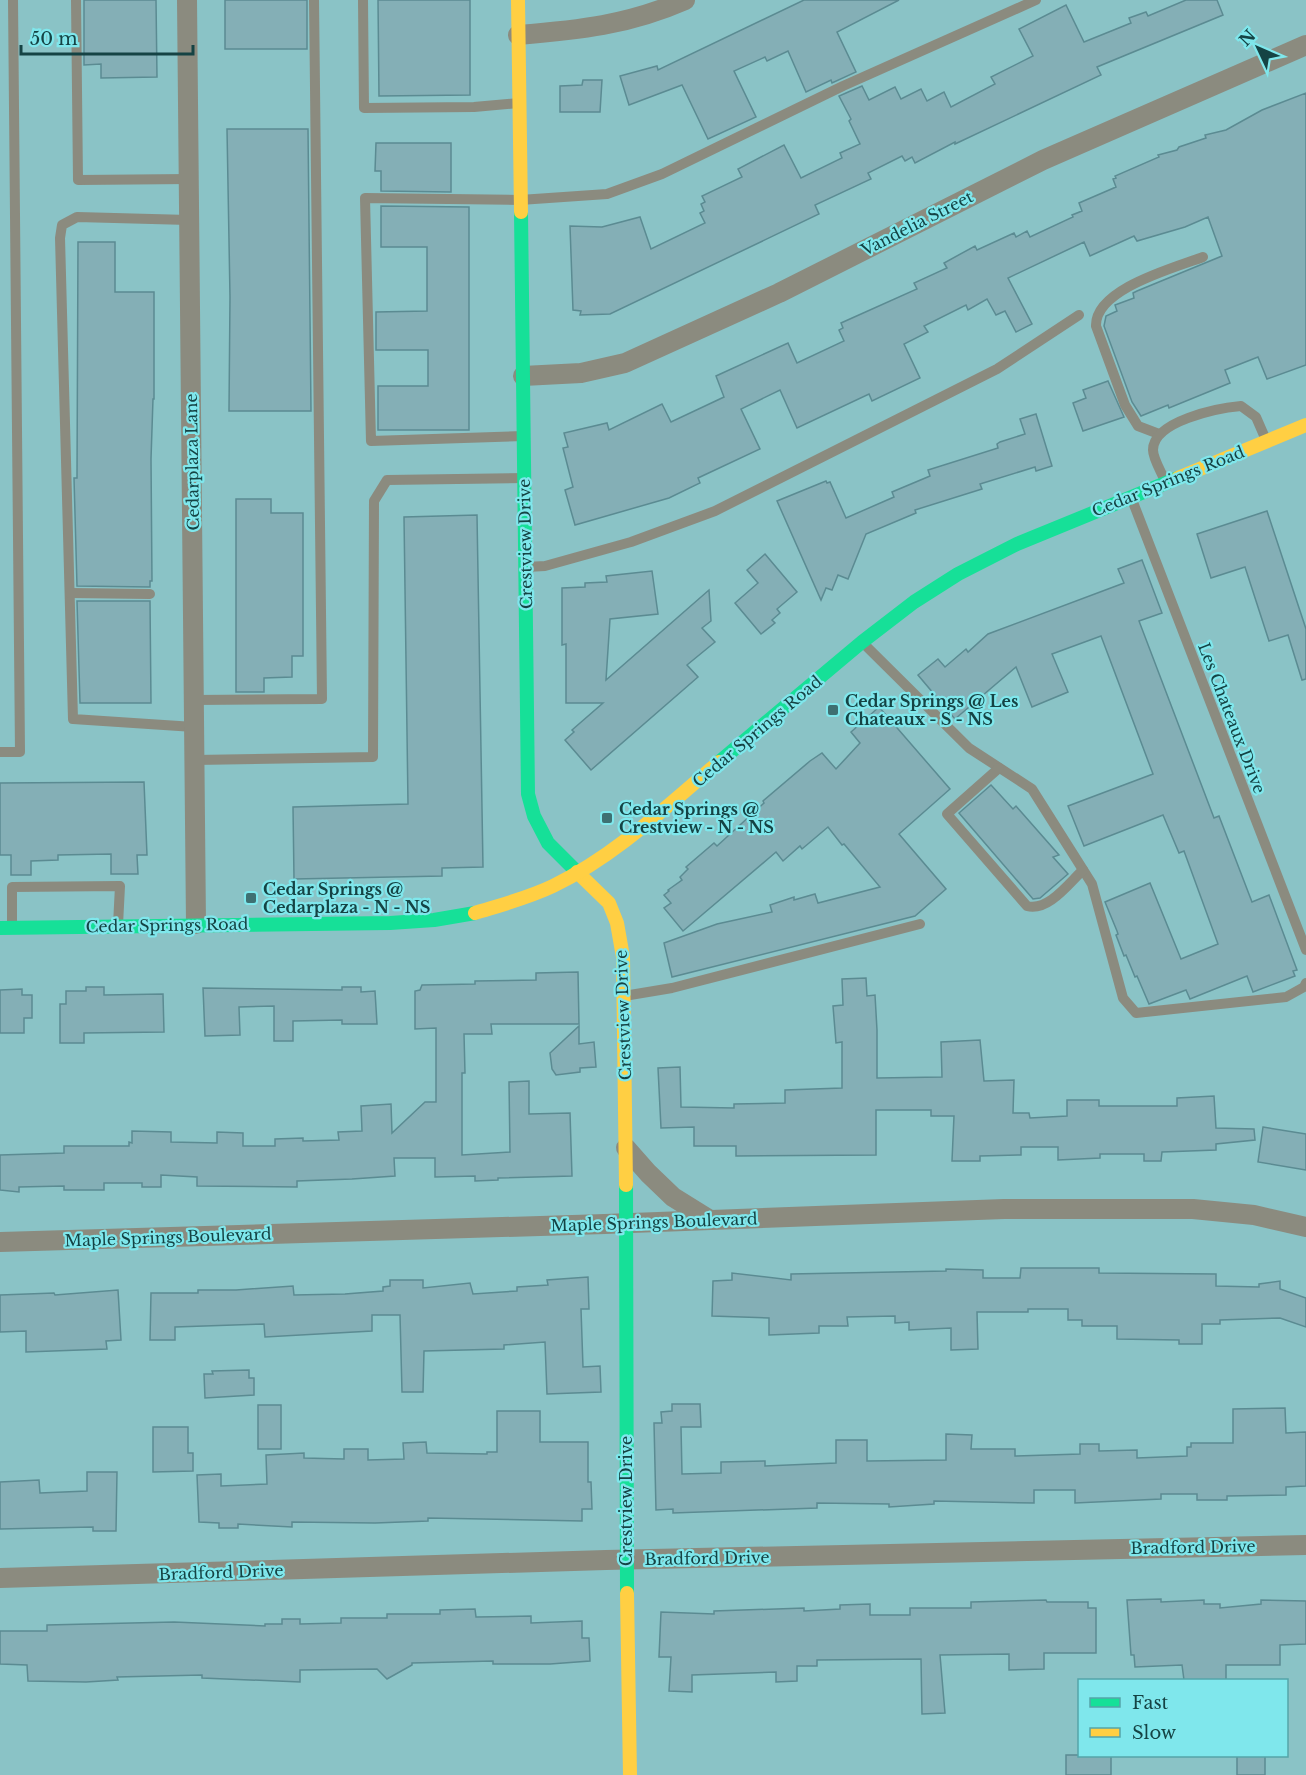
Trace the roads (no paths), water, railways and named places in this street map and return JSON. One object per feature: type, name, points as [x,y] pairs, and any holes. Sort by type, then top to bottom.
[{"type":"street","name":"Cedarplaza Lane","points":[[187,0],[196,924]]},
{"type":"street","name":"Crestview Drive","points":[[518,0],[528,794],[534,816],[548,843],[609,903],[617,923],[623,957],[627,1223],[626,1559],[630,1775]]},
{"type":"street","points":[[518,35],[603,26],[655,14],[685,0]]},
{"type":"street","name":"Vandelia Street","points":[[523,376],[543,377],[581,373],[625,363],[779,293],[1043,160],[1306,45]]},
{"type":"street","name":"Cedar Springs Road","points":[[6,928],[390,923],[435,920],[473,914],[552,887],[580,872],[639,830],[862,642],[914,602],[958,574],[1017,544],[1306,425]]},
{"type":"street","points":[[626,1148],[673,1197],[710,1220]]},
{"type":"street","name":"Maple Springs Boulevard","points":[[0,1242],[1004,1209],[1181,1209],[1254,1215],[1306,1227]]},
{"type":"street","name":"Bradford Drive","points":[[0,1578],[626,1559],[1306,1545]]},
{"type":"lane","points":[[0,752],[20,752],[12,0]]},
{"type":"lane","points":[[76,0],[78,180],[189,179]]},
{"type":"lane","points":[[194,700],[322,699],[314,0]]},
{"type":"lane","points":[[363,0],[364,108],[474,107],[519,103]]},
{"type":"lane","points":[[523,435],[371,441],[365,198],[520,200],[607,194],[662,174],[843,86],[1036,0]]},
{"type":"lane","points":[[189,220],[78,217],[62,225],[60,238],[73,720],[194,727]]},
{"type":"lane","points":[[1158,434],[1138,426],[1125,405],[1096,326],[1095,317],[1102,307],[1119,292],[1142,279],[1203,257]]},
{"type":"lane","points":[[525,567],[545,566],[631,542],[715,511],[997,369],[1079,315]]},
{"type":"lane","points":[[1165,482],[1153,450],[1158,434],[1174,424],[1220,407],[1241,406],[1256,417],[1267,440]]},
{"type":"lane","points":[[195,760],[373,757],[374,501],[387,480],[524,478]]},
{"type":"lane","name":"Les Chateaux Drive","points":[[1130,496],[1306,950]]},
{"type":"lane","points":[[70,593],[150,594]]},
{"type":"lane","points":[[862,642],[969,748],[1032,789],[1092,884],[1123,998],[1136,1013],[1286,997],[1304,987],[1306,983]]},
{"type":"lane","points":[[999,768],[947,814],[1027,906],[1034,908],[1050,901],[1083,870]]},
{"type":"lane","points":[[6,928],[12,887],[120,886],[118,925]]},
{"type":"lane","points":[[624,996],[672,988],[920,924]]},
{"type":"place","name":"Cedar Springs @ Les Chateaux - S - NS","points":[[833,710]]},
{"type":"place","name":"Cedar Springs @ Crestview - N - NS","points":[[607,818]]},
{"type":"place","name":"Cedar Springs @ Cedarplaza - N - NS","points":[[251,898]]}]
